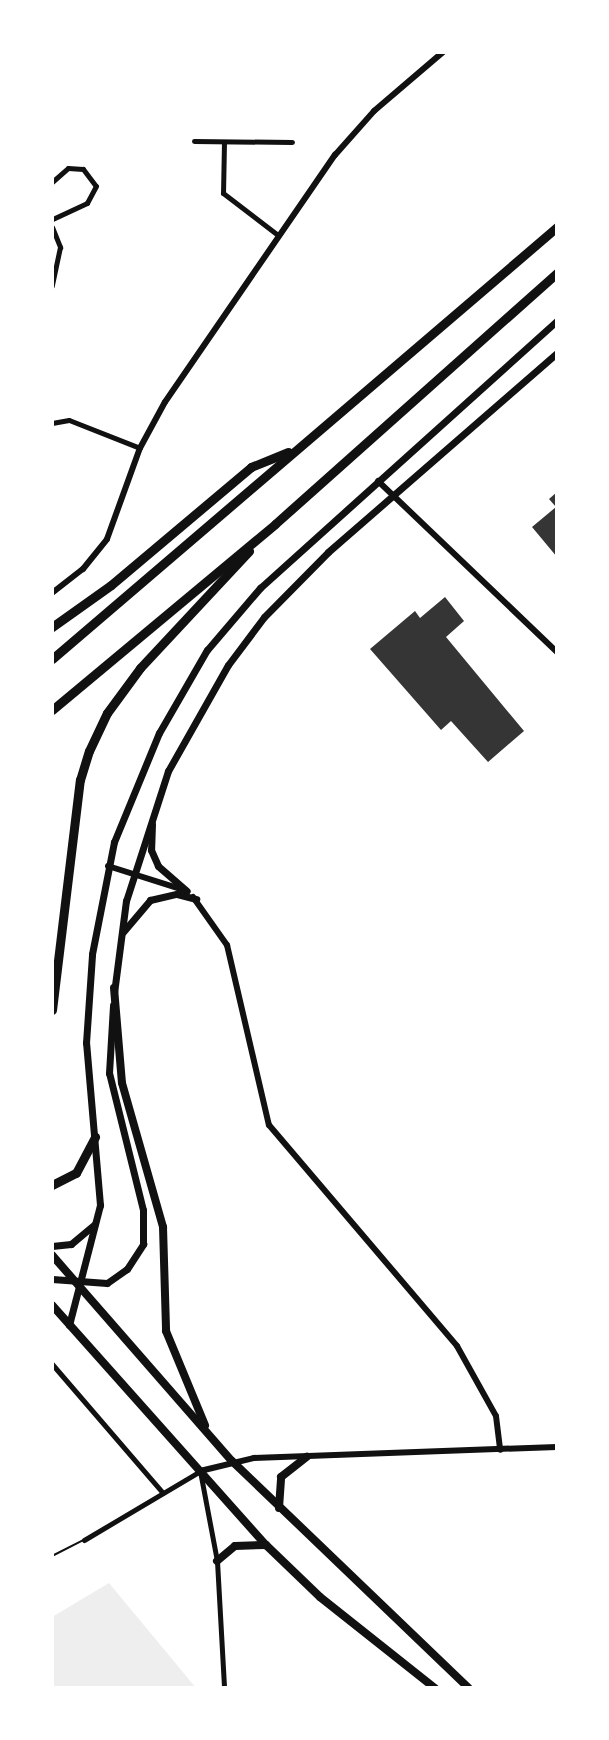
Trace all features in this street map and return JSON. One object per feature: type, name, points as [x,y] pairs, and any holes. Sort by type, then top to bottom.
[{"type":"highway","points":[[52,659],[557,227]]},
{"type":"highway","points":[[52,710],[275,524],[557,273]]},
{"type":"highway","points":[[52,627],[111,585],[251,467],[295,450]]},
{"type":"highway","points":[[52,1010],[80,780],[107,713],[140,668],[275,524]]},
{"type":"highway","points":[[52,989],[61,951]]},
{"type":"highway","points":[[114,988],[122,1083],[163,1227],[166,1331],[209,1433]]},
{"type":"highway","points":[[52,1185],[76,1173],[95,1137]]},
{"type":"highway","points":[[52,1255],[232,1461],[469,1688]]},
{"type":"highway","points":[[52,1305],[266,1545],[320,1597],[435,1688]]},
{"type":"highway","points":[[279,1509],[281,1477],[307,1457]]},
{"type":"highway","points":[[217,1561],[235,1546],[266,1545]]},
{"type":"main road","points":[[69,1325],[76,1284],[99,1219],[86,1015],[108,866],[140,774],[176,698],[207,650],[260,588],[557,321]]},
{"type":"main road","points":[[52,1279],[76,1284],[117,1278],[137,1257],[145,1231],[109,1073],[114,988],[133,872],[185,737],[244,643],[328,552],[557,353]]},
{"type":"main road","points":[[153,814],[151,850],[168,878],[187,891]]},
{"type":"main road","points":[[122,934],[150,900],[177,894],[196,899]]},
{"type":"main road","points":[[52,1246],[80,1239],[99,1219]]},
{"type":"street","points":[[52,593],[83,569],[107,539],[140,448],[165,402],[278,235],[356,130],[443,52]]},
{"type":"street","points":[[194,141],[292,142]]},
{"type":"street","points":[[224,142],[223,193],[278,235]]},
{"type":"street","points":[[52,182],[68,168],[83,169],[96,186],[87,203],[52,219]]},
{"type":"street","points":[[52,227],[60,247],[52,286]]},
{"type":"street","points":[[52,423],[69,420],[140,448]]},
{"type":"street","points":[[378,481],[557,652]]},
{"type":"street","points":[[108,866],[187,891],[196,899],[227,945],[269,1125],[457,1346],[496,1416],[500,1450]]},
{"type":"street","points":[[52,1364],[163,1493]]},
{"type":"street","points":[[84,1540],[200,1471],[232,1461],[557,1447]]},
{"type":"street","points":[[200,1471],[217,1561],[224,1688]]},
{"type":"lane","points":[[52,1556],[84,1540]]},
{"type":"shaded area","points":[[109,1583],[196,1688],[52,1688],[52,1617]]},
{"type":"building","points":[[557,492],[557,557],[532,527],[556,507],[549,499]]},
{"type":"building","points":[[445,597],[464,621],[446,637],[524,731],[488,762],[451,721],[441,730],[370,649],[415,611],[420,618]]}]
